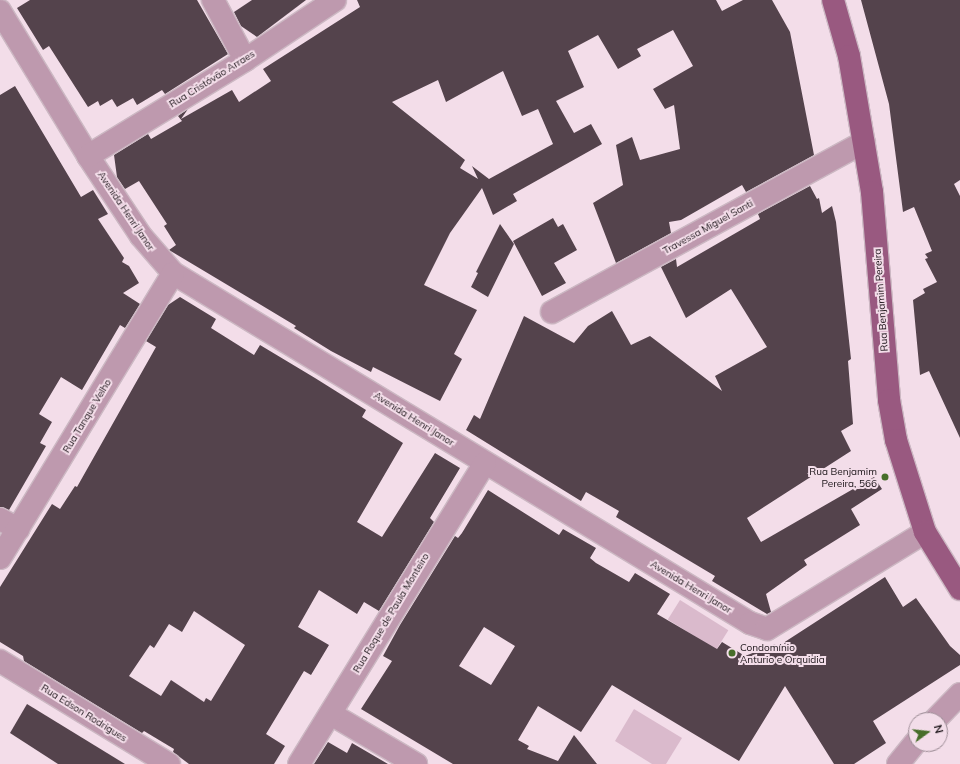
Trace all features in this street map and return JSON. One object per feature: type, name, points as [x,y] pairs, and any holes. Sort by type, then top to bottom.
[{"type":"main road","name":"Rua Benjamim Pereira","points":[[833,0],[849,56],[872,199],[889,400],[910,490],[925,532],[960,589]]},
{"type":"street","points":[[213,0],[245,60]]},
{"type":"street","name":"Rua Cristóvão Arraes","points":[[88,156],[245,60],[335,0]]},
{"type":"street","name":"Avenida Henri Janor","points":[[0,11],[88,156],[141,236],[173,273],[750,623],[767,629],[925,532]]},
{"type":"street","name":"Travessa Miguel Santi","points":[[552,312],[864,142]]},
{"type":"street","name":"Rua Tanque Velho","points":[[0,558],[9,524],[173,273]]},
{"type":"street","name":"Rua Roque de Paula Monteiro","points":[[299,764],[331,714],[444,527],[485,463]]},
{"type":"street","name":"Rua Edson Rodrigues","points":[[0,661],[169,764]]},
{"type":"street","points":[[942,712],[960,694]]},
{"type":"street","points":[[331,714],[416,764]]},
{"type":"street","points":[[898,764],[908,752]]},
{"type":"shaded area","points":[[680,600],[728,630],[716,650],[668,620]]},
{"type":"shaded area","points":[[634,709],[682,738],[666,764],[652,764],[615,741]]},
{"type":"building","points":[[30,0],[197,0],[228,54],[165,94],[162,90],[137,105],[133,98],[117,107],[112,99],[100,106],[98,101],[88,107],[49,46],[43,50],[17,8]]},
{"type":"building","points":[[252,0],[306,0],[257,37],[241,26],[234,12]]},
{"type":"building","points":[[357,0],[716,0],[722,11],[743,0],[772,0],[790,32],[814,155],[746,192],[742,185],[681,220],[669,222],[671,233],[616,263],[593,203],[623,185],[616,145],[632,137],[640,160],[680,149],[674,105],[665,109],[653,89],[693,66],[673,30],[637,49],[641,56],[618,69],[598,35],[568,51],[584,87],[556,101],[574,133],[591,124],[602,144],[513,194],[517,201],[493,215],[482,188],[450,233],[424,285],[477,310],[454,354],[462,359],[440,401],[373,367],[371,372],[331,351],[294,328],[296,326],[169,250],[176,245],[164,226],[167,224],[139,181],[125,189],[117,177],[114,155],[148,134],[151,139],[182,121],[178,116],[188,109],[181,119],[232,90],[239,102],[271,81],[263,69],[360,7]],"holes":[[[503,71],[522,116],[538,109],[553,144],[489,179],[472,166],[478,179],[460,168],[465,160],[392,102],[438,80],[446,102]]]},
{"type":"building","points":[[861,0],[960,0],[960,180],[954,184],[960,196],[960,438],[929,371],[920,375],[913,300],[925,293],[923,289],[937,282],[925,259],[928,258],[925,254],[932,251],[914,207],[903,212],[889,104]]},
{"type":"building","points":[[15,86],[81,197],[93,190],[108,214],[98,219],[124,258],[122,262],[129,266],[139,283],[123,293],[140,304],[125,328],[120,325],[82,390],[61,377],[39,414],[52,422],[40,443],[46,446],[9,510],[0,507],[0,95]]},
{"type":"building","points":[[810,186],[817,199],[819,198],[822,213],[832,206],[836,222],[851,359],[848,361],[853,424],[841,431],[851,451],[747,518],[761,542],[874,477],[882,489],[851,509],[860,525],[804,560],[807,565],[766,594],[771,612],[767,614],[712,581],[715,576],[616,517],[619,511],[586,492],[581,501],[466,430],[474,415],[480,419],[524,316],[574,343],[588,326],[612,311],[631,345],[650,336],[722,391],[715,376],[767,347],[731,289],[686,318],[661,267],[676,259],[677,267],[760,219],[758,214]]},
{"type":"building","points":[[553,218],[558,227],[563,224],[577,250],[554,263],[566,283],[542,296],[513,241]]},
{"type":"building","points":[[500,224],[514,244],[488,297],[471,287],[478,273],[476,272]]},
{"type":"building","points":[[180,297],[216,319],[211,328],[254,355],[260,345],[366,410],[362,417],[403,443],[357,522],[382,537],[435,453],[460,468],[430,518],[434,522],[379,611],[364,602],[357,614],[319,590],[298,627],[329,645],[311,675],[304,671],[266,734],[285,746],[274,764],[189,764],[173,752],[174,749],[144,731],[142,733],[24,661],[23,656],[0,642],[0,587],[52,504],[60,509],[75,486],[77,487],[156,347],[146,341],[168,305]],"holes":[[[194,611],[245,645],[211,701],[206,698],[204,702],[171,680],[161,696],[129,676],[150,645],[154,648],[169,624],[182,632]]]},
{"type":"building","points":[[488,490],[559,535],[563,529],[596,548],[590,558],[629,582],[635,573],[670,594],[657,614],[717,649],[722,642],[745,656],[775,644],[777,647],[885,577],[903,607],[916,598],[950,646],[960,655],[960,665],[873,721],[886,743],[854,764],[834,764],[785,686],[739,761],[612,685],[581,732],[538,706],[518,740],[529,746],[527,749],[558,761],[574,735],[597,764],[453,764],[361,709],[392,661],[383,656],[400,625],[455,536],[458,538]],"holes":[[[484,627],[515,646],[491,685],[459,666]]]},
{"type":"building","points":[[27,704],[125,764],[58,764],[10,733]]},
{"type":"building","points":[[328,742],[347,753],[352,743],[388,764],[314,764]]},
{"type":"place","name":"Rua Benjamim Pereira, 566","points":[[885,477]]},
{"type":"place","name":"Condomínio Anturio e Orquidia","points":[[732,653]]}]
